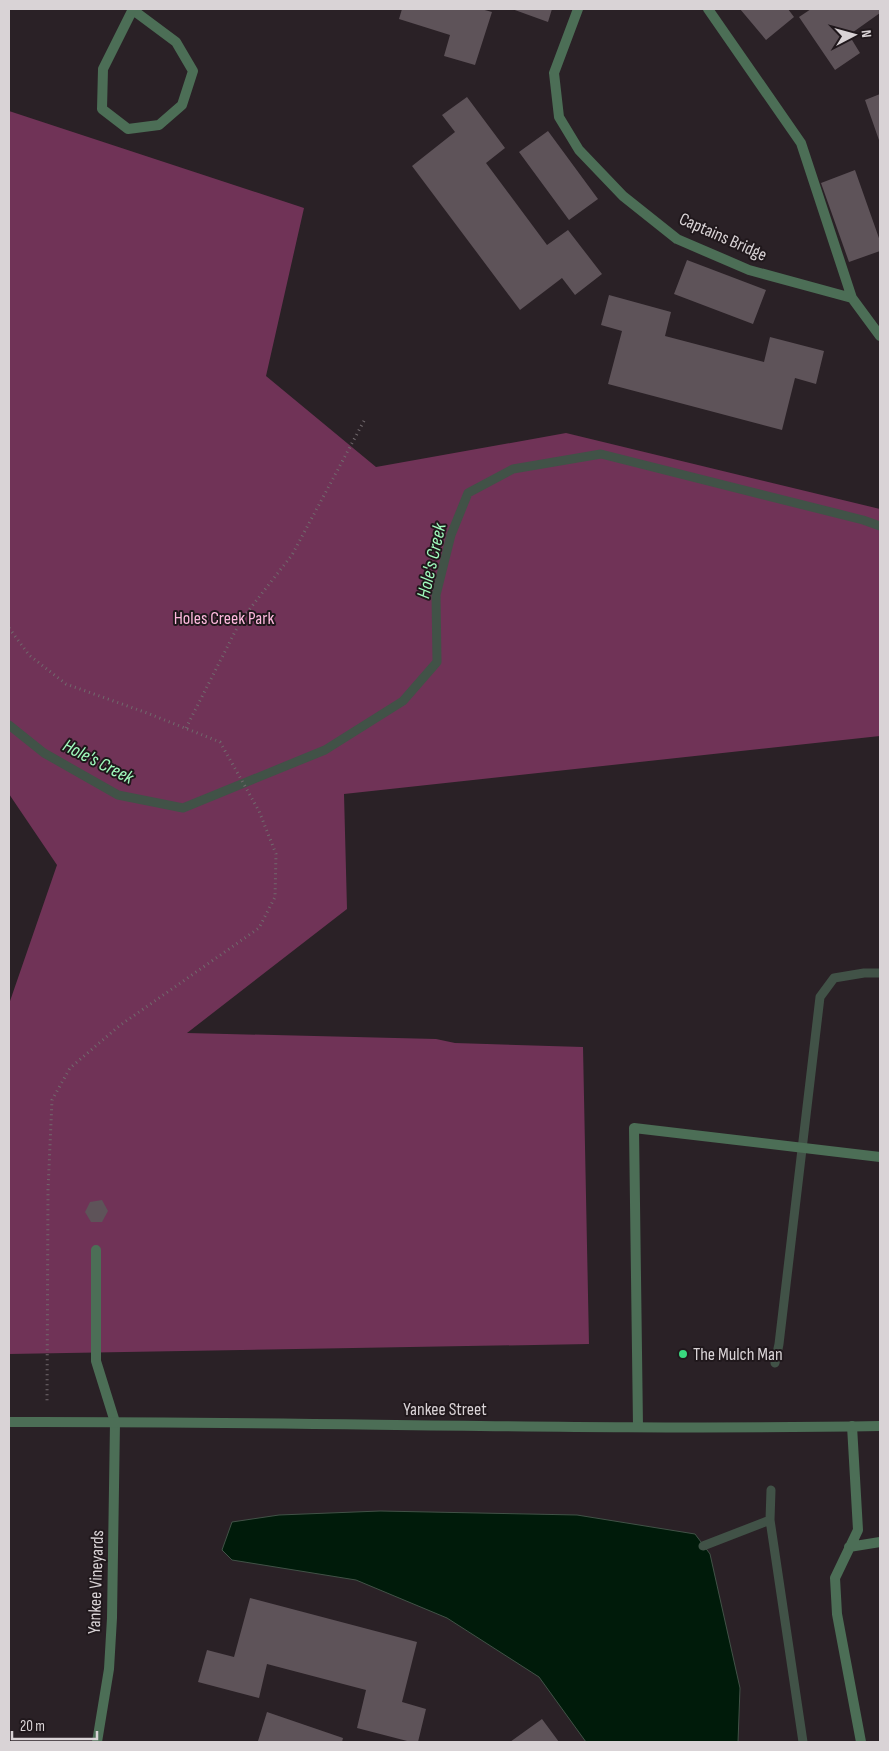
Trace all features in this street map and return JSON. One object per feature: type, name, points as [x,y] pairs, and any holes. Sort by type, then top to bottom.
[{"type":"street","name":"Captains Bridge","points":[[578,9],[554,72],[559,118],[579,150],[610,183],[623,196],[677,239],[749,270],[852,298]]},
{"type":"street","points":[[708,9],[801,142],[852,298],[880,336]]},
{"type":"street","points":[[133,10],[176,42],[193,71],[182,105],[159,126],[128,129],[102,110],[103,69],[133,10]]},
{"type":"street","points":[[638,1426],[634,1128],[880,1157]]},
{"type":"street","name":"Yankee Vineyards","points":[[96,1250],[96,1361],[115,1422],[112,1608],[109,1669],[97,1742]]},
{"type":"street","name":"Yankee Street","points":[[9,1422],[880,1426]]},
{"type":"street","points":[[852,1426],[858,1530],[835,1578],[837,1614],[861,1742]]},
{"type":"street","points":[[849,1547],[880,1542]]},
{"type":"path","points":[[186,728],[241,620],[292,555],[365,419]]},
{"type":"path","points":[[9,628],[29,655],[66,684],[220,742],[259,812],[276,854],[275,897],[259,928],[119,1026],[70,1068],[52,1100],[48,1190],[46,1422]]},
{"type":"green space","name":"Holes Creek Park","points":[[9,111],[304,208],[266,376],[376,467],[566,433],[880,509],[880,736],[344,794],[347,909],[187,1033],[436,1039],[455,1043],[583,1047],[589,1344],[9,1354],[9,1004],[57,865],[9,794]]},
{"type":"shaded area","points":[[380,1511],[577,1515],[695,1534],[710,1554],[740,1688],[738,1742],[586,1742],[539,1677],[447,1618],[356,1580],[232,1560],[222,1550],[232,1522],[279,1515]]},
{"type":"building","points":[[402,9],[481,9],[492,12],[475,65],[444,56],[450,35],[399,19]]},
{"type":"building","points":[[512,9],[552,9],[548,22]]},
{"type":"building","points":[[740,9],[788,9],[794,17],[766,40]]},
{"type":"building","points":[[811,9],[880,9],[880,13],[849,35],[860,53],[835,70],[799,17]]},
{"type":"building","points":[[880,94],[880,143],[865,100]]},
{"type":"building","points":[[467,97],[505,148],[486,163],[547,245],[568,230],[602,274],[575,295],[562,278],[520,310],[412,166],[455,132],[442,115]]},
{"type":"building","points":[[548,131],[598,199],[569,220],[519,152]]},
{"type":"building","points":[[855,170],[880,241],[880,251],[849,262],[821,183]]},
{"type":"building","points":[[687,260],[766,290],[753,324],[674,294]]},
{"type":"building","points":[[609,295],[671,312],[665,336],[764,362],[770,337],[824,351],[816,384],[795,378],[782,430],[608,384],[622,331],[601,325]]},
{"type":"building","points":[[102,1200],[108,1211],[102,1222],[91,1222],[85,1212],[90,1202]]},
{"type":"building","points":[[250,1598],[417,1642],[402,1702],[426,1709],[418,1742],[411,1742],[357,1728],[366,1690],[267,1664],[259,1698],[198,1682],[207,1650],[234,1657]]},
{"type":"building","points":[[267,1712],[343,1738],[342,1742],[258,1741]]},
{"type":"building","points":[[542,1719],[559,1742],[510,1742]]},
{"type":"waterway","name":"Hole's Creek","points":[[9,725],[44,753],[118,795],[183,808],[325,750],[403,701],[437,662],[436,595],[451,535],[468,493],[513,469],[601,454],[863,520],[880,526]]},
{"type":"waterway","points":[[775,1363],[779,1344],[820,997],[834,978],[864,973],[880,973]]},
{"type":"waterway","points":[[771,1490],[770,1520],[803,1742]]},
{"type":"waterway","points":[[703,1546],[770,1520]]},
{"type":"place","name":"The Mulch Man","points":[[683,1354]]}]
